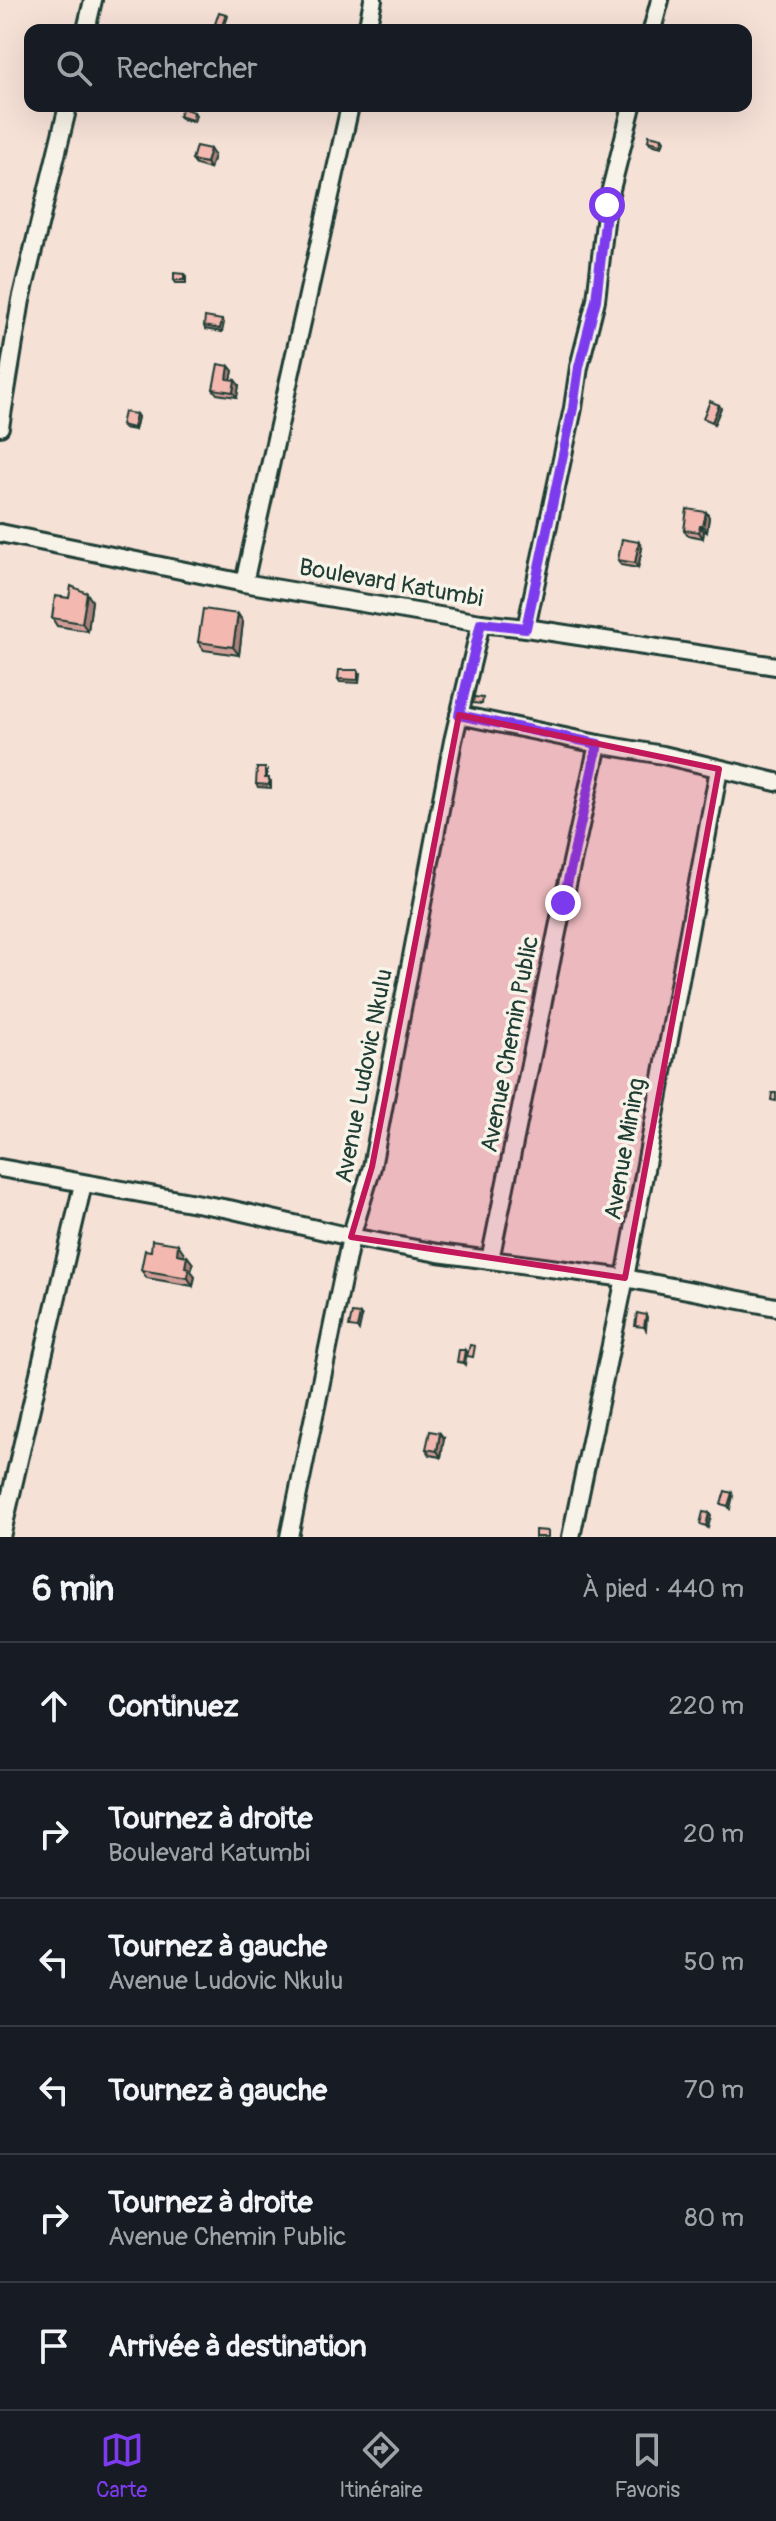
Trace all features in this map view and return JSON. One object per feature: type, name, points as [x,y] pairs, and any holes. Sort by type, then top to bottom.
[{"type":"street","points":[[87,24],[93,0]]},
{"type":"street","points":[[368,24],[373,0]]},
{"type":"street","points":[[654,24],[660,0]]},
{"type":"street","points":[[0,427],[21,300],[67,112]]},
{"type":"street","points":[[244,583],[349,112]]},
{"type":"street","points":[[526,628],[579,367],[596,300],[607,205],[630,112]]},
{"type":"street","name":"Boulevard Katumbi","points":[[0,533],[244,583],[481,623],[776,666]]},
{"type":"street","name":"Avenue Ludovic Nkulu","points":[[289,1537],[351,1237],[372,1167],[459,715],[481,623]]},
{"type":"street","points":[[459,715],[663,755],[776,782]]},
{"type":"street","name":"Avenue Chemin Public","points":[[490,1260],[598,744]]},
{"type":"street","name":"Avenue Mining","points":[[571,1537],[625,1278],[719,769]]},
{"type":"street","points":[[0,1168],[229,1209],[351,1237],[625,1278],[776,1307]]},
{"type":"street","points":[[1,1537],[83,1184]]},
{"type":"highlighted area","points":[[459,715],[719,769],[625,1278],[351,1237],[372,1167]]},
{"type":"building","points":[[219,12],[226,14],[223,24],[215,24]]},
{"type":"building","points":[[180,112],[194,112],[192,120],[179,116]]},
{"type":"building","points":[[649,135],[662,138],[661,144],[648,141]]},
{"type":"building","points":[[196,146],[210,149],[206,163],[192,160]]},
{"type":"building","points":[[174,273],[184,274],[184,280],[174,280]]},
{"type":"building","points":[[205,317],[222,320],[220,329],[204,326]]},
{"type":"building","points":[[218,364],[229,366],[227,379],[235,380],[233,392],[213,389]]},
{"type":"building","points":[[710,401],[719,405],[712,422],[703,418]]},
{"type":"building","points":[[124,412],[136,414],[133,428],[121,425]]},
{"type":"building","points":[[687,509],[706,512],[699,532],[684,530]]},
{"type":"building","points":[[622,539],[639,542],[635,563],[618,560]]},
{"type":"building","points":[[71,586],[87,593],[82,623],[52,618],[55,596],[69,598]]},
{"type":"building","points":[[203,609],[238,614],[233,647],[198,642]]},
{"type":"building","points":[[339,670],[358,670],[358,680],[338,679]]},
{"type":"building","points":[[474,697],[483,698],[482,704],[473,703]]},
{"type":"building","points":[[257,768],[265,768],[269,785],[256,784]]},
{"type":"building","points":[[152,1240],[178,1244],[177,1254],[187,1256],[185,1267],[189,1268],[188,1278],[141,1270],[145,1250],[151,1251]]},
{"type":"building","points":[[352,1313],[360,1314],[357,1328],[349,1327]]},
{"type":"building","points":[[637,1313],[646,1315],[644,1327],[635,1326]]},
{"type":"building","points":[[470,1345],[475,1346],[473,1357],[467,1356]]},
{"type":"building","points":[[459,1350],[465,1350],[463,1363],[457,1362]]},
{"type":"building","points":[[430,1431],[440,1433],[437,1451],[426,1449]]},
{"type":"building","points":[[725,1491],[732,1493],[728,1506],[721,1504]]},
{"type":"building","points":[[703,1512],[709,1513],[706,1526],[700,1524]]},
{"type":"building","points":[[535,1530],[548,1531],[548,1537],[535,1537]]},
{"type":"route","points":[[563,903],[598,744],[459,715],[481,623],[526,628],[579,367],[596,300],[607,205]]}]
